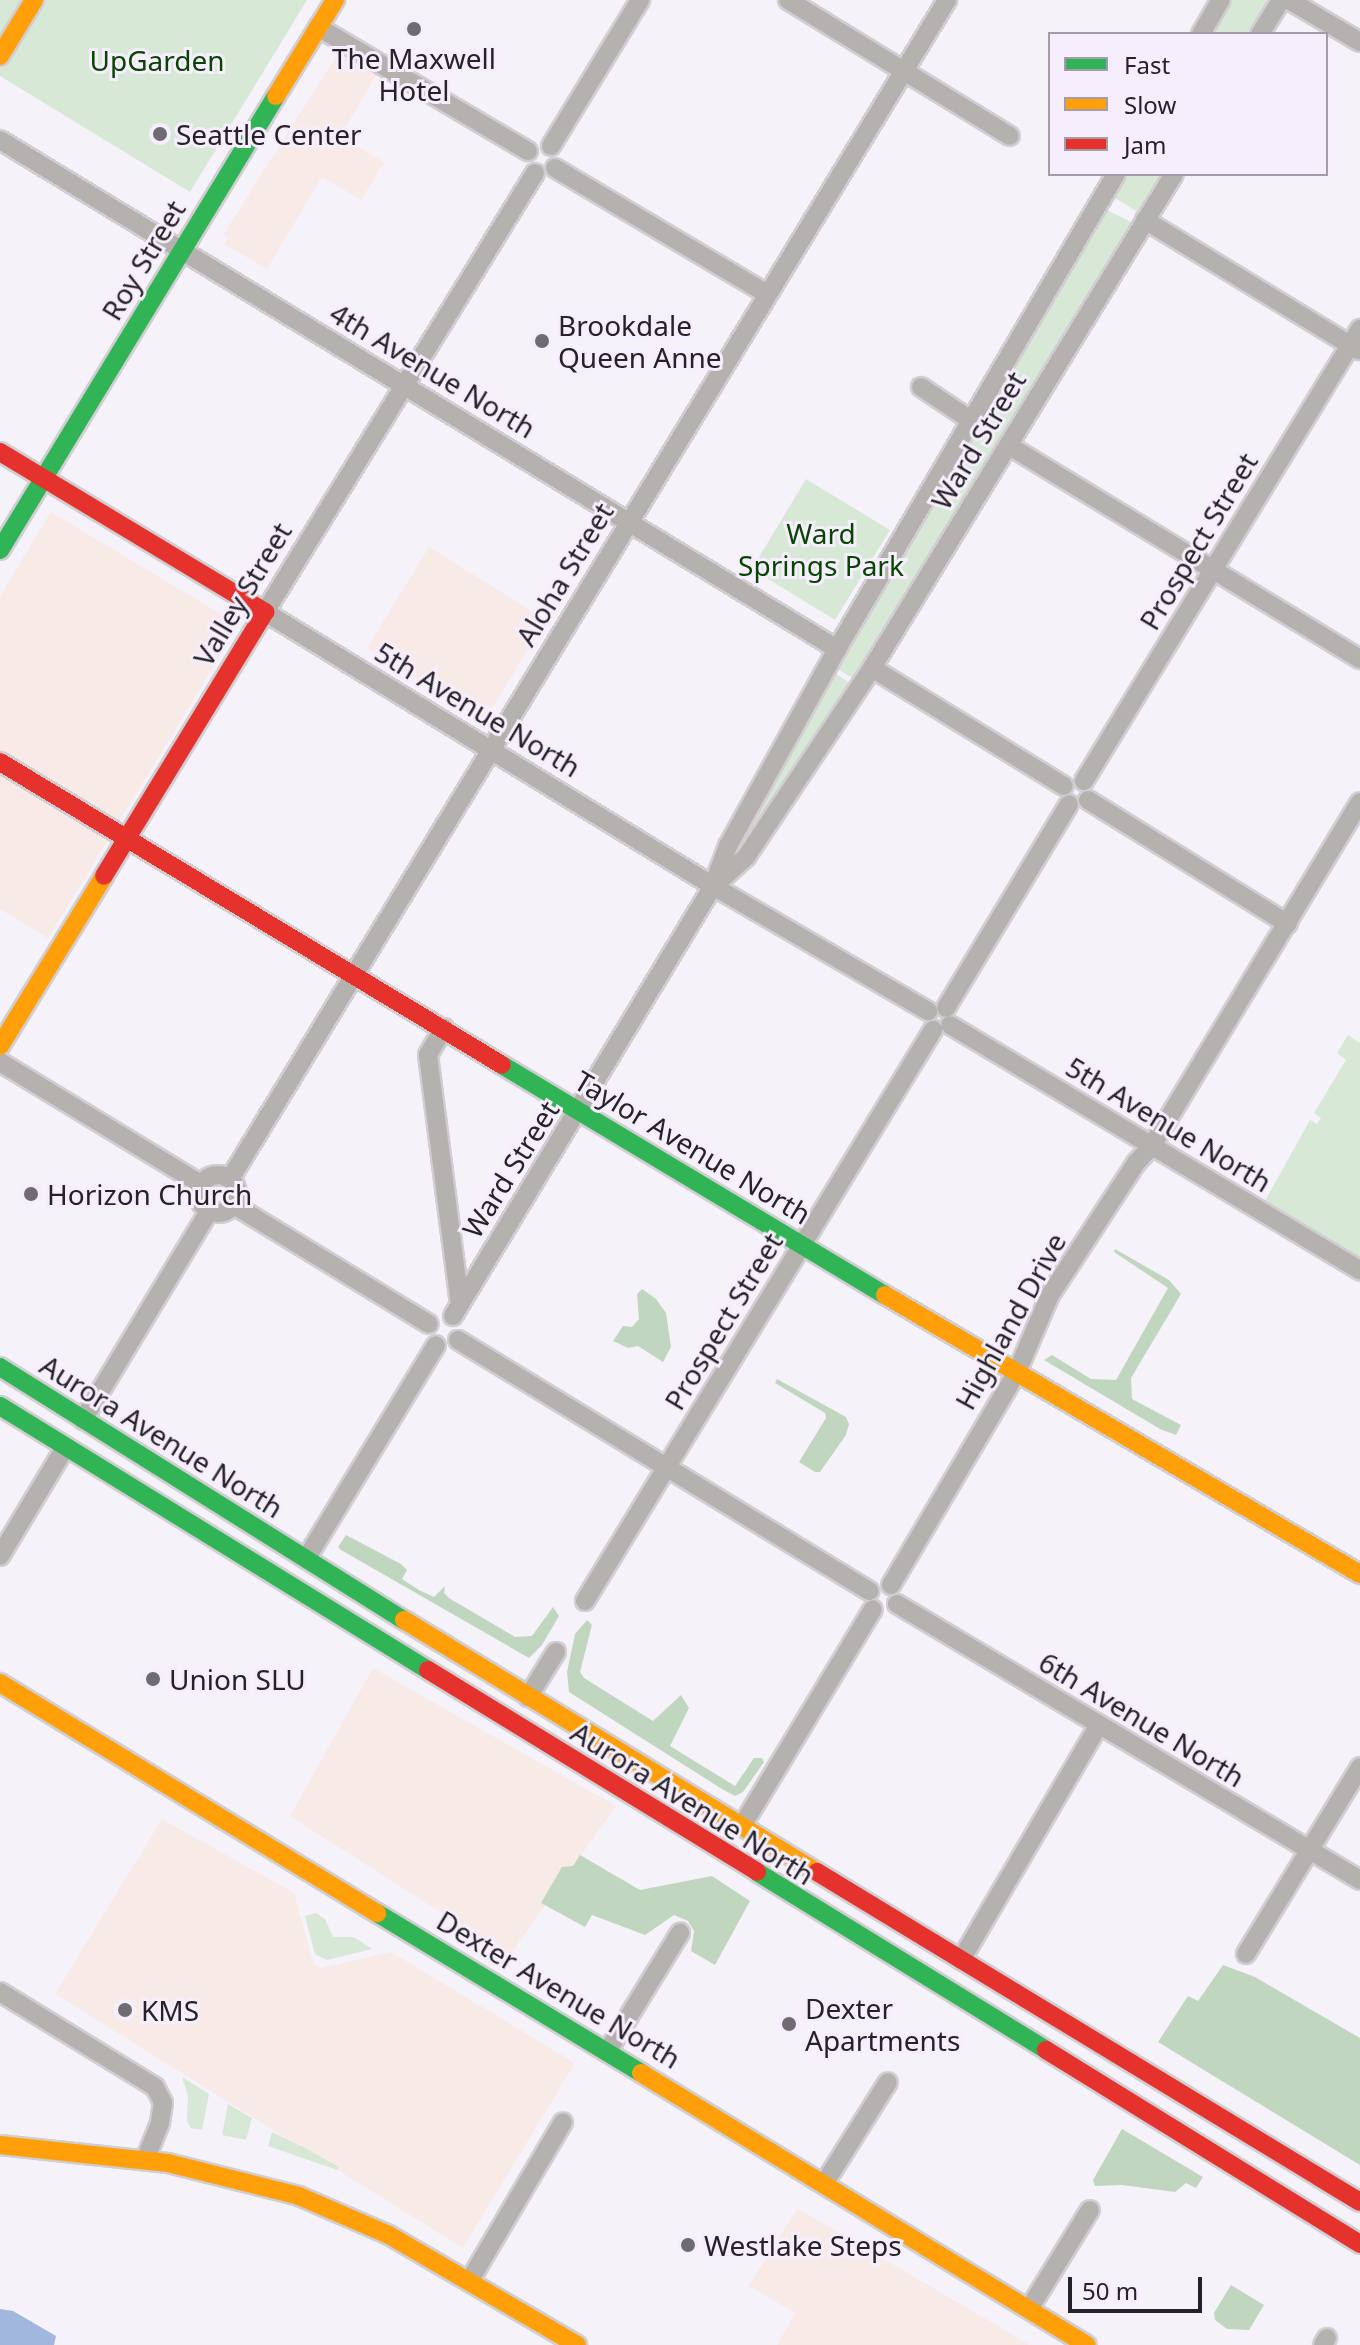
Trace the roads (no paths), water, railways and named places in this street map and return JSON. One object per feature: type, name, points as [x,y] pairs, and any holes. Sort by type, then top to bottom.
[{"type":"main road","points":[[0,56],[34,0]]},
{"type":"main road","name":"Roy Street","points":[[0,550],[335,0]]},
{"type":"main road","name":"5th Avenue North","points":[[0,452],[265,612]]},
{"type":"main road","name":"Valley Street","points":[[0,1046],[265,612]]},
{"type":"main road","name":"Taylor Avenue North","points":[[0,762],[1016,1374],[1360,1574]]},
{"type":"main road","name":"Aurora Avenue North","points":[[0,1367],[528,1697],[1360,2202]]},
{"type":"main road","name":"Aurora Avenue North","points":[[0,1406],[1360,2244]]},
{"type":"main road","name":"Dexter Avenue North","points":[[0,1683],[1087,2345]]},
{"type":"main road","points":[[0,2145],[145,2160],[205,2170],[299,2196],[389,2235],[577,2345]]},
{"type":"street","points":[[551,146],[640,0]]},
{"type":"street","points":[[788,0],[1010,136]]},
{"type":"street","name":"Aloha Street","points":[[230,1179],[947,0]]},
{"type":"street","points":[[1202,32],[1221,0]]},
{"type":"street","points":[[1261,32],[1281,0]]},
{"type":"street","points":[[1289,0],[1360,42]]},
{"type":"street","points":[[318,27],[528,151]]},
{"type":"street","name":"4th Avenue North","points":[[0,140],[837,649]]},
{"type":"street","points":[[538,143],[551,146],[558,156],[555,168],[543,175],[535,173],[526,163],[528,151],[538,143]]},
{"type":"street","points":[[555,168],[767,294]]},
{"type":"street","name":"Valley Street","points":[[265,612],[535,173]]},
{"type":"street","name":"Ward Street","points":[[456,1310],[713,886],[728,846],[837,649],[969,419],[1115,176]]},
{"type":"street","name":"Ward Street","points":[[713,886],[746,857],[872,668],[1173,176]]},
{"type":"street","points":[[1145,220],[1355,349]]},
{"type":"street","name":"Prospect Street","points":[[1086,790],[1213,570],[1355,349],[1360,329]]},
{"type":"street","points":[[921,387],[969,419]]},
{"type":"street","points":[[1008,445],[1360,659]]},
{"type":"street","name":"5th Avenue North","points":[[265,612],[713,886],[1360,1270]]},
{"type":"street","points":[[872,668],[1066,795],[1078,807],[1086,790],[1288,924]]},
{"type":"street","name":"Prospect Street","points":[[585,1601],[939,1018],[1066,795]]},
{"type":"street","name":"Highland Drive","points":[[891,1585],[1016,1374],[1050,1295],[1136,1163],[1151,1147],[1360,802]]},
{"type":"street","points":[[444,1028],[428,1055],[460,1325],[458,1340],[447,1347],[436,1345],[428,1336],[429,1324],[439,1314],[456,1310]]},
{"type":"street","points":[[0,1062],[202,1185]]},
{"type":"street","points":[[214,1176],[230,1179],[237,1191],[234,1205],[219,1213],[209,1211],[200,1199],[202,1185],[214,1176]]},
{"type":"street","points":[[234,1205],[429,1324]]},
{"type":"street","points":[[83,1420],[209,1211]]},
{"type":"street","points":[[458,1340],[666,1468],[871,1600],[885,1613],[897,1604],[898,1594],[891,1585],[879,1583],[871,1600],[742,1826]]},
{"type":"street","points":[[306,1559],[436,1345]]},
{"type":"street","points":[[0,1556],[65,1448]]},
{"type":"street","name":"6th Avenue North","points":[[897,1604],[1360,1880]]},
{"type":"street","points":[[528,1697],[556,1652]]},
{"type":"street","points":[[961,1960],[1099,1725]]},
{"type":"street","points":[[1246,1954],[1360,1767]]},
{"type":"street","points":[[607,2052],[680,1933]]},
{"type":"street","points":[[0,1992],[155,2087],[163,2103],[160,2123],[145,2160]]},
{"type":"street","points":[[824,2184],[888,2082]]},
{"type":"street","points":[[470,2280],[563,2122]]},
{"type":"street","points":[[1029,2309],[1090,2210]]},
{"type":"water","points":[[0,2309],[13,2311],[56,2336],[54,2345],[0,2345]]},
{"type":"place","name":"The Maxwell Hotel","points":[[414,29]]},
{"type":"place","name":"Seattle Center","points":[[160,134]]},
{"type":"place","name":"Brookdale Queen Anne","points":[[542,341]]},
{"type":"place","name":"Horizon Church","points":[[31,1194]]},
{"type":"place","name":"Union SLU","points":[[153,1679]]},
{"type":"place","name":"KMS","points":[[125,2010]]},
{"type":"place","name":"Dexter Apartments","points":[[789,2024]]},
{"type":"place","name":"Westlake Steps","points":[[688,2245]]},
{"type":"park label","name":"UpGarden","points":[[157,60]]},
{"type":"park label","name":"Ward Springs Park","points":[[821,549]]}]
